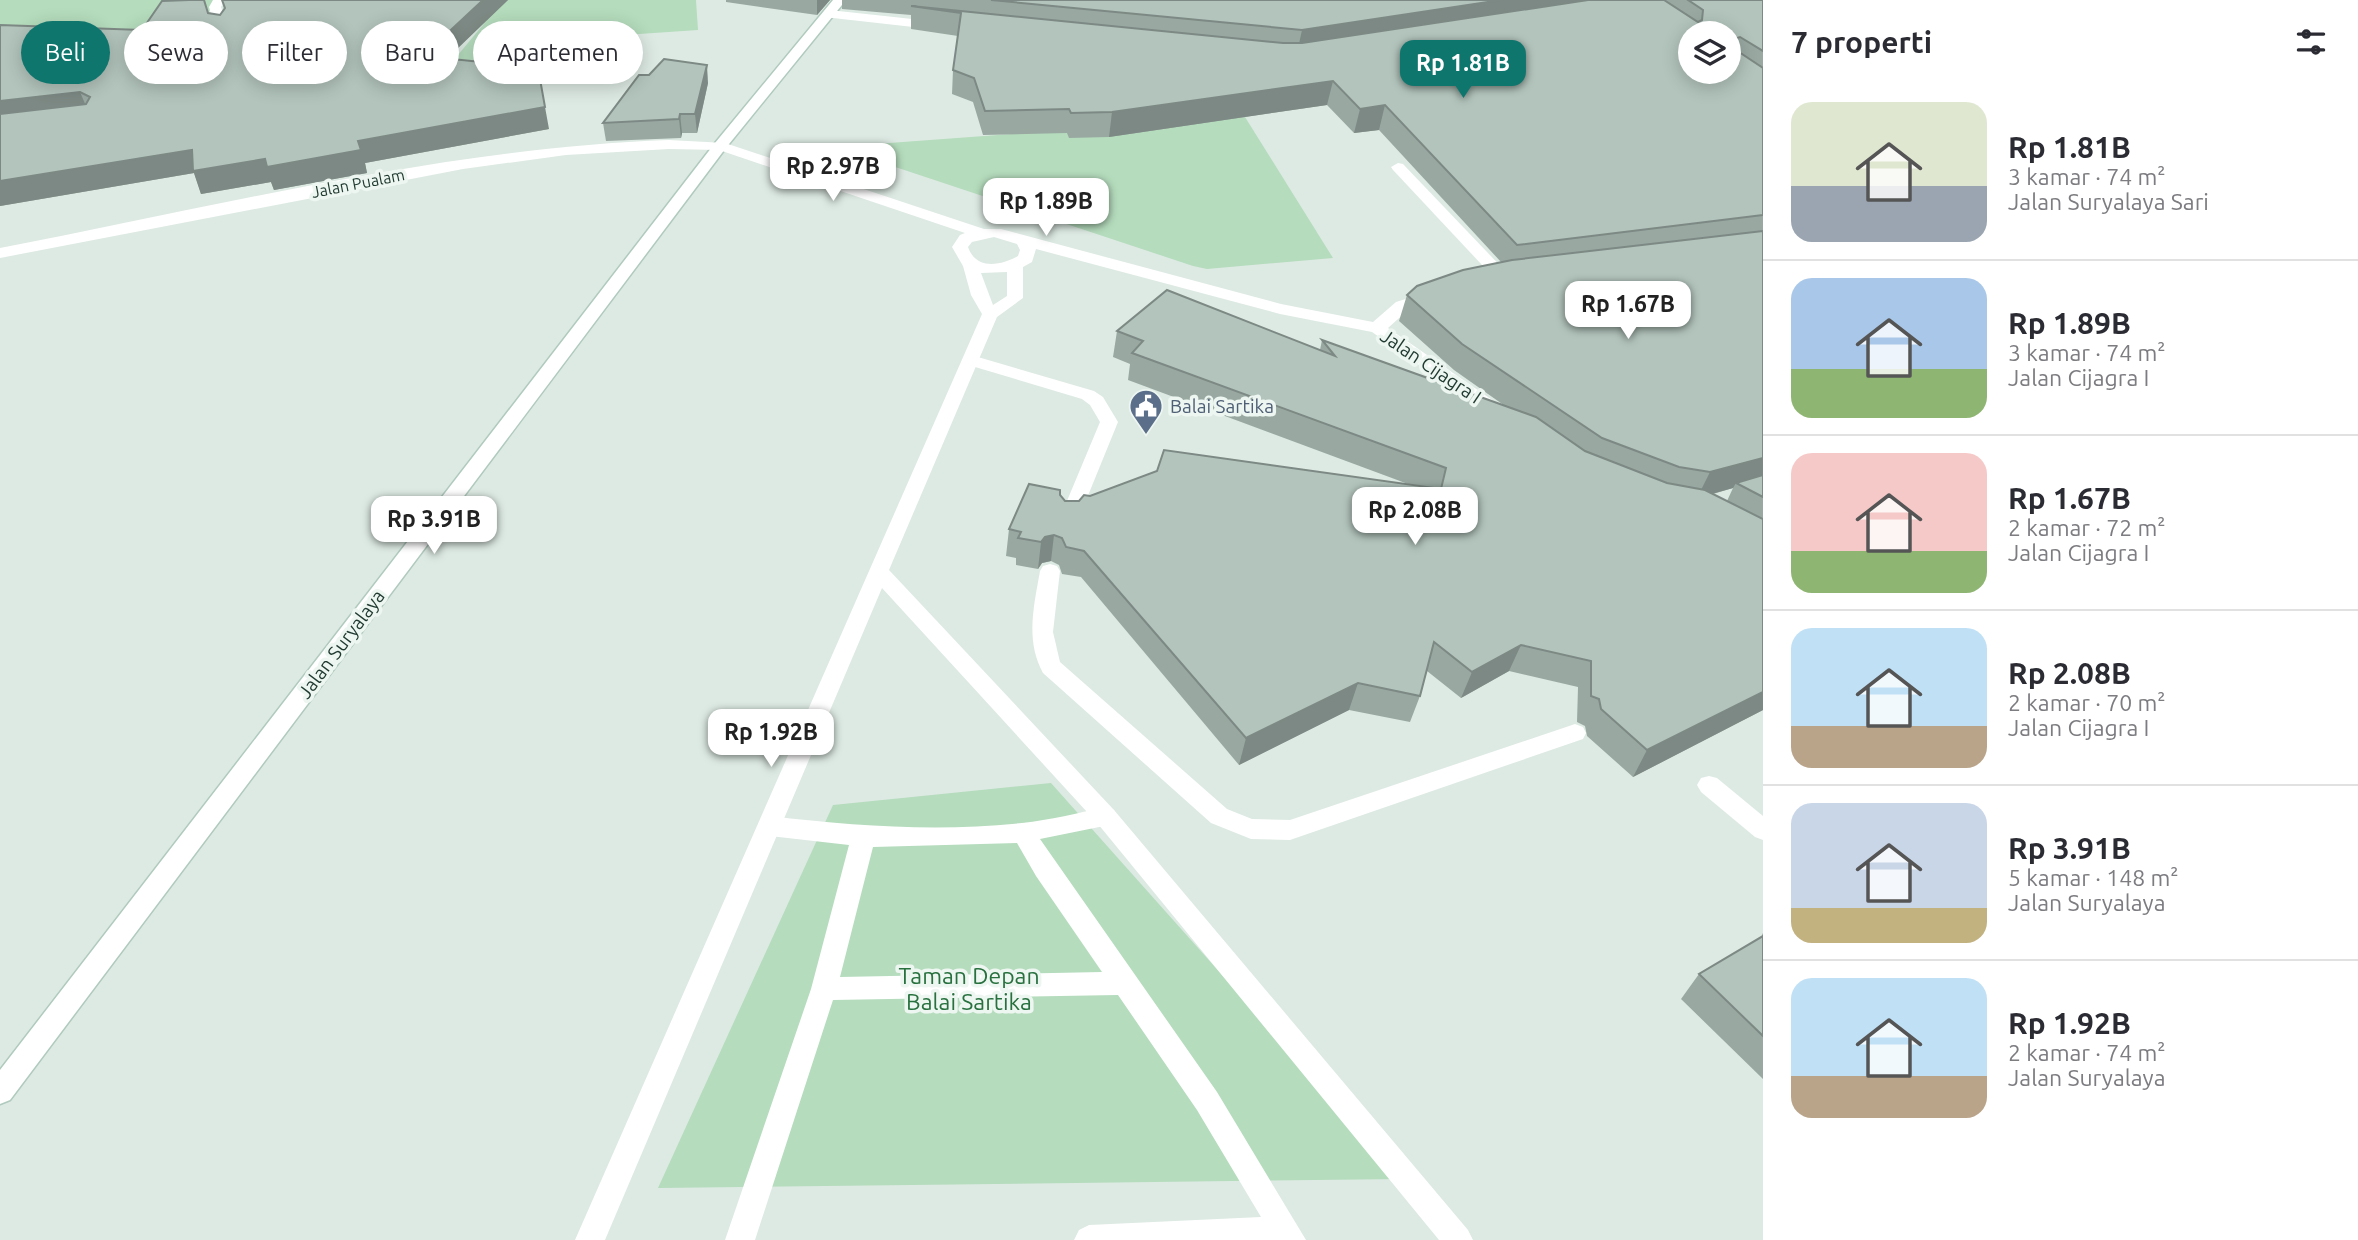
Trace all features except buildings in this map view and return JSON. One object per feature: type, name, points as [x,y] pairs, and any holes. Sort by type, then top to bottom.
[{"type":"street","points":[[219,0],[215,7],[219,21]]},
{"type":"street","points":[[835,7],[951,27]]},
{"type":"street","name":"Jalan Suryalaya","points":[[3,1082],[720,146],[835,7]]},
{"type":"street","points":[[720,146],[967,233],[960,247],[961,255],[970,263],[979,295],[990,314]]},
{"type":"street","name":"Jalan Pualam","points":[[0,253],[396,175],[577,150],[720,146]]},
{"type":"street","points":[[1398,167],[1503,278]]},
{"type":"street","name":"Jalan Cijagra I","points":[[967,233],[995,232],[1070,255],[1280,309],[1377,328],[1502,416]]},
{"type":"street","points":[[590,1240],[990,314],[1015,298],[1020,262],[1028,250],[1023,241]]},
{"type":"street","name":"Jalan Cijagra I","points":[[970,263],[984,268],[1001,269],[1020,262],[1070,255]]},
{"type":"street","points":[[1377,328],[1402,306],[1450,289]]},
{"type":"street","points":[[971,360],[1088,395],[1101,408],[1109,422],[1069,520]]},
{"type":"street","points":[[1050,571],[1040,635],[1051,667],[1219,817],[1251,829],[1290,830],[1575,733]]},
{"type":"street","points":[[879,572],[1105,817],[1458,1240]]},
{"type":"street","points":[[1710,785],[1763,830]]},
{"type":"street","points":[[770,825],[863,837],[984,836],[1024,833],[1105,817]]},
{"type":"street","points":[[1024,833],[1045,869],[1207,1101],[1287,1235],[1089,1240]]},
{"type":"street","points":[[740,1240],[824,989],[863,837]]},
{"type":"street","points":[[824,989],[1124,983]]},
{"type":"green space","points":[[0,0],[214,0],[205,21],[124,21],[124,47],[110,46],[110,21],[21,21],[21,40],[0,39]]},
{"type":"green space","points":[[452,0],[696,0],[698,30],[643,34],[643,21],[487,20]]},
{"type":"green space","points":[[473,37],[473,70],[459,68],[459,54]]},
{"type":"green space","points":[[1245,117],[1333,258],[1207,269],[1193,266],[835,147]]},
{"type":"green space","name":"Taman Depan Balai Sartika","points":[[1051,783],[1404,1179],[658,1188],[833,805]]},
{"type":"place","name":"Balai Sartika","points":[[1146,436]]}]
